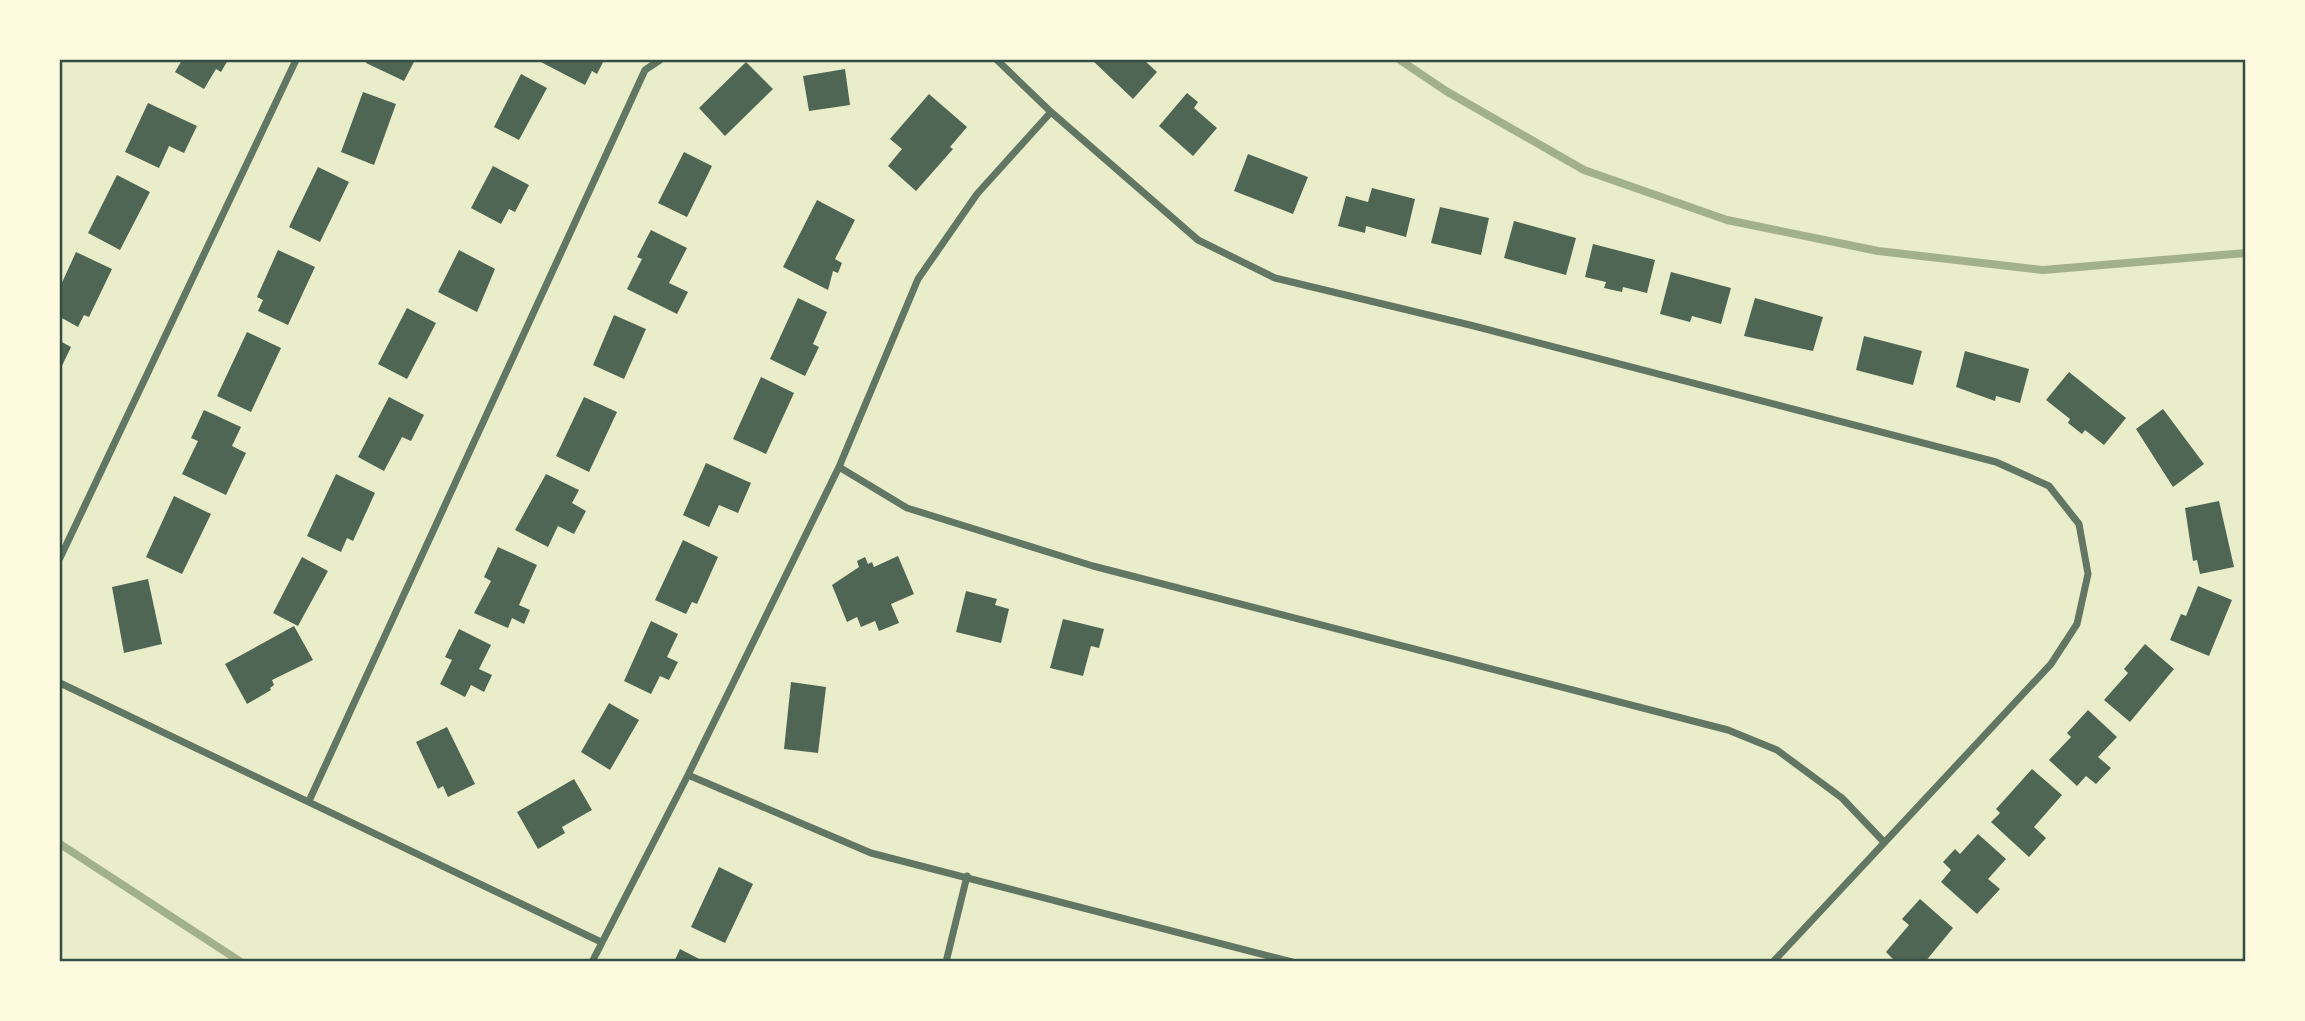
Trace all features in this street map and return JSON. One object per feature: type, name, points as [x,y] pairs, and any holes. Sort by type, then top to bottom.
[{"type":"street","points":[[60,558],[296,60]]},
{"type":"street","points":[[309,801],[645,71],[660,60]]},
{"type":"street","points":[[997,60],[1051,112],[1198,240],[1275,278],[1474,326],[1996,462],[2049,486],[2079,524],[2088,574],[2077,624],[2050,664],[1773,961]]},
{"type":"street","points":[[592,961],[688,775],[839,467],[918,279],[977,194],[1051,112]]},
{"type":"street","points":[[839,467],[908,508],[1093,566],[1728,730],[1777,750],[1842,798],[1883,841]]},
{"type":"street","points":[[60,683],[601,942]]},
{"type":"street","points":[[688,775],[871,853],[1287,961]]},
{"type":"street","points":[[946,961],[967,876]]},
{"type":"building","points":[[182,60],[228,60],[221,72],[216,69],[204,89],[175,72]]},
{"type":"building","points":[[367,60],[415,60],[404,81],[366,63]]},
{"type":"building","points":[[537,60],[604,60],[597,74],[592,71],[585,85]]},
{"type":"building","points":[[1092,60],[1144,60],[1157,72],[1133,99]]},
{"type":"building","points":[[746,62],[773,89],[725,136],[699,108]]},
{"type":"building","points":[[845,69],[850,105],[809,111],[803,76]]},
{"type":"building","points":[[521,74],[547,88],[519,140],[494,127]]},
{"type":"building","points":[[363,92],[396,104],[374,165],[341,152]]},
{"type":"building","points":[[1187,93],[1198,102],[1194,108],[1217,128],[1193,156],[1159,126]]},
{"type":"building","points":[[929,94],[967,127],[950,147],[953,149],[916,191],[888,166],[902,149],[890,139]]},
{"type":"building","points":[[148,103],[197,126],[184,153],[169,146],[159,168],[125,152]]},
{"type":"building","points":[[684,152],[712,166],[687,217],[658,203]]},
{"type":"building","points":[[1248,154],[1308,177],[1293,214],[1234,191]]},
{"type":"building","points":[[493,166],[529,185],[515,212],[509,209],[501,224],[471,208]]},
{"type":"building","points":[[318,167],[349,182],[320,242],[289,227]]},
{"type":"building","points":[[117,175],[150,192],[120,250],[88,233]]},
{"type":"building","points":[[1372,188],[1415,199],[1406,237],[1366,226],[1365,233],[1338,226],[1346,196],[1368,202]]},
{"type":"building","points":[[817,200],[855,220],[835,259],[842,263],[838,273],[833,271],[828,290],[783,267]]},
{"type":"building","points":[[1440,207],[1489,218],[1481,255],[1431,243]]},
{"type":"building","points":[[1514,221],[1576,238],[1566,275],[1504,258]]},
{"type":"building","points":[[651,230],[687,248],[669,283],[688,292],[677,314],[627,289],[642,259],[637,257]]},
{"type":"building","points":[[1593,244],[1655,260],[1647,293],[1623,287],[1622,292],[1604,288],[1606,282],[1585,277]]},
{"type":"building","points":[[278,250],[315,267],[288,325],[258,311],[263,300],[257,297]]},
{"type":"building","points":[[459,250],[495,269],[477,312],[438,292]]},
{"type":"building","points":[[76,252],[112,269],[89,317],[84,315],[78,327],[60,317],[60,287]]},
{"type":"building","points":[[1671,272],[1731,288],[1721,324],[1692,316],[1690,322],[1660,314]]},
{"type":"building","points":[[798,298],[827,312],[813,344],[819,347],[805,376],[770,359]]},
{"type":"building","points":[[1755,298],[1823,317],[1813,351],[1744,336]]},
{"type":"building","points":[[407,308],[436,323],[407,379],[378,364]]},
{"type":"building","points":[[614,315],[646,329],[624,379],[593,365]]},
{"type":"building","points":[[247,332],[281,348],[251,412],[217,396]]},
{"type":"building","points":[[1864,336],[1922,351],[1913,385],[1856,370]]},
{"type":"building","points":[[60,341],[71,347],[60,370]]},
{"type":"building","points":[[1965,351],[2029,369],[2020,403],[1996,396],[1995,401],[1956,387]]},
{"type":"building","points":[[2069,372],[2126,418],[2104,445],[2085,430],[2082,434],[2068,423],[2070,419],[2046,400]]},
{"type":"building","points":[[761,377],[794,393],[766,454],[733,439]]},
{"type":"building","points":[[389,397],[424,415],[411,441],[402,437],[384,471],[358,457]]},
{"type":"building","points":[[584,397],[617,412],[589,472],[556,456]]},
{"type":"building","points":[[2163,409],[2204,464],[2173,487],[2136,429]]},
{"type":"building","points":[[204,410],[241,427],[232,446],[246,453],[226,495],[182,474],[198,441],[191,438]]},
{"type":"building","points":[[706,463],[751,483],[738,513],[719,505],[709,527],[683,515]]},
{"type":"building","points":[[336,474],[375,493],[353,541],[347,538],[341,552],[307,536]]},
{"type":"building","points":[[546,474],[579,490],[572,503],[586,511],[574,534],[558,526],[548,547],[515,530]]},
{"type":"building","points":[[174,496],[211,514],[182,574],[146,557]]},
{"type":"building","points":[[2219,501],[2234,567],[2200,574],[2197,560],[2193,561],[2185,508]]},
{"type":"building","points":[[683,540],[718,557],[697,604],[692,602],[686,614],[655,600]]},
{"type":"building","points":[[498,547],[537,565],[519,605],[530,610],[524,624],[512,618],[508,628],[474,613],[491,581],[484,577]]},
{"type":"building","points":[[898,556],[914,594],[891,604],[899,623],[879,631],[875,621],[861,627],[857,617],[847,622],[832,585],[859,567],[857,561],[865,557],[868,564],[872,562],[874,567]]},
{"type":"building","points":[[302,557],[328,571],[298,626],[273,613]]},
{"type":"building","points":[[148,579],[162,644],[124,653],[112,587]]},
{"type":"building","points":[[2198,586],[2232,600],[2209,656],[2170,640],[2181,614],[2186,616]]},
{"type":"building","points":[[966,591],[997,599],[995,605],[1009,609],[1001,643],[956,632]]},
{"type":"building","points":[[1063,619],[1104,629],[1099,648],[1091,646],[1083,676],[1050,668]]},
{"type":"building","points":[[651,621],[678,634],[667,657],[678,662],[669,680],[660,676],[651,694],[624,681]]},
{"type":"building","points":[[294,626],[313,660],[272,680],[274,685],[271,690],[247,704],[225,664]]},
{"type":"building","points":[[459,629],[491,645],[479,669],[492,675],[484,692],[471,685],[465,697],[440,684],[452,660],[445,657]]},
{"type":"building","points":[[2145,644],[2174,669],[2130,722],[2104,700],[2128,673],[2124,669]]},
{"type":"building","points":[[791,682],[826,687],[818,753],[784,749]]},
{"type":"building","points":[[609,703],[639,720],[610,770],[581,752]]},
{"type":"building","points":[[2088,710],[2117,737],[2098,757],[2111,768],[2096,784],[2086,776],[2077,786],[2049,760],[2071,737],[2067,733]]},
{"type":"building","points":[[447,727],[475,784],[448,797],[443,786],[438,789],[416,742]]},
{"type":"building","points":[[2032,769],[2062,795],[2034,827],[2046,838],[2029,857],[1991,822],[2000,813],[1996,809]]},
{"type":"building","points":[[574,779],[592,810],[562,827],[565,833],[538,849],[517,812]]},
{"type":"building","points":[[1978,834],[2006,859],[1988,879],[2000,889],[1977,914],[1941,882],[1951,870],[1943,862],[1955,849],[1960,854]]},
{"type":"building","points":[[719,867],[753,884],[725,943],[691,927]]},
{"type":"building","points":[[1920,899],[1953,928],[1925,962],[1896,962],[1886,952],[1909,925],[1902,919]]},
{"type":"building","points":[[680,949],[705,962],[674,962]]},
{"type":"waterway","points":[[1400,60],[1446,91],[1584,170],[1727,220],[1878,251],[2043,270],[2246,253]]},
{"type":"waterway","points":[[60,844],[241,962]]}]
